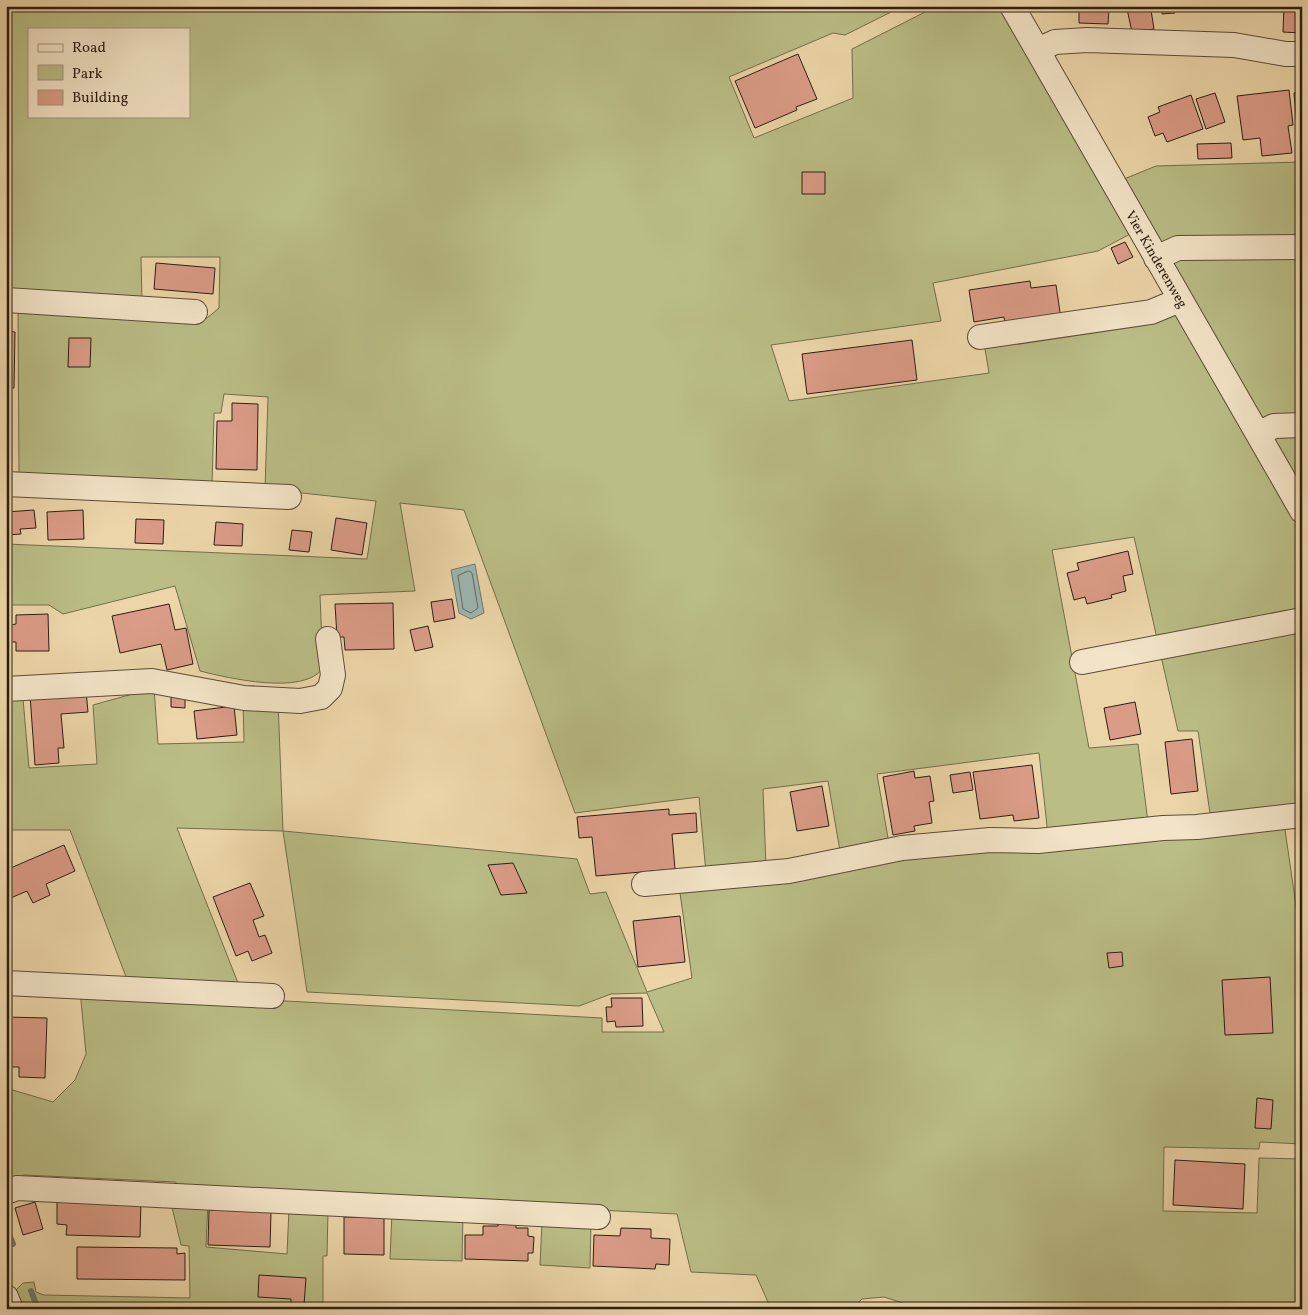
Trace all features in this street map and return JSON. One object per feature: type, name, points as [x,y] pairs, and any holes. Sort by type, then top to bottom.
[{"type":"street","name":"Vier Kinderenweg","points":[[1012,6],[1302,511]]},
{"type":"street","points":[[1038,50],[1055,42],[1087,40],[1234,45],[1286,54],[1301,54]]},
{"type":"street","points":[[1156,258],[1178,248],[1302,247]]},
{"type":"street","points":[[6,300],[195,312]]},
{"type":"street","points":[[980,337],[1151,312],[1180,300]]},
{"type":"street","points":[[1258,434],[1274,426],[1302,425]]},
{"type":"street","points":[[6,484],[289,497]]},
{"type":"street","points":[[1082,662],[1302,620]]},
{"type":"street","points":[[6,689],[152,681],[244,698],[300,701],[321,697],[330,688],[333,675],[328,639]]},
{"type":"street","points":[[644,884],[788,871],[902,848],[990,840],[1038,841],[1163,828],[1197,827],[1302,815]]},
{"type":"street","points":[[6,983],[272,996]]},
{"type":"street","points":[[6,1192],[17,1188],[140,1193],[598,1217]]},
{"type":"street","points":[[6,1296],[11,1309]]},
{"type":"green space","points":[[6,6],[903,6],[845,35],[833,33],[729,77],[754,138],[853,98],[852,49],[937,6],[1006,6],[1134,232],[1098,251],[933,283],[941,321],[771,345],[789,401],[989,373],[984,343],[1177,309],[1302,531],[1302,809],[1211,820],[1198,731],[1178,731],[1134,537],[1052,550],[1089,748],[1138,744],[1148,822],[1048,835],[1039,753],[877,774],[889,844],[840,851],[828,781],[763,789],[766,867],[706,873],[699,797],[575,813],[464,510],[400,503],[415,591],[320,595],[323,668],[313,676],[300,681],[265,683],[200,671],[175,586],[63,614],[49,605],[6,605],[6,544],[367,559],[376,501],[265,489],[268,397],[224,394],[221,413],[214,413],[212,486],[19,475],[18,309],[207,318],[219,308],[220,257],[141,257],[142,303],[6,296]]},
{"type":"green space","points":[[1302,162],[1302,241],[1163,248],[1124,179],[1156,166]]},
{"type":"green space","points":[[1302,251],[1302,419],[1263,427],[1168,256]]},
{"type":"green space","points":[[1302,431],[1302,498],[1267,436]]},
{"type":"green space","points":[[6,686],[22,687],[29,768],[97,764],[93,705],[154,688],[158,744],[244,742],[243,700],[278,701],[283,831],[177,828],[240,988],[128,982],[70,830],[6,830]]},
{"type":"green space","points":[[1284,823],[1298,919],[1302,919],[1302,1144],[1260,1142],[1259,1149],[1164,1147],[1163,1211],[1257,1213],[1259,1158],[1302,1159],[1302,1309],[922,1309],[884,1297],[862,1299],[852,1309],[771,1309],[756,1275],[691,1272],[677,1214],[186,1189],[175,1182],[24,1175],[6,1181],[6,1088],[53,1102],[75,1080],[86,1054],[80,990],[602,1018],[602,1032],[664,1032],[647,993],[611,994],[579,1006],[307,992],[283,831],[577,859],[590,894],[606,892],[647,992],[692,978],[679,886],[898,855]]},
{"type":"green space","points":[[170,1199],[208,1201],[206,1247],[287,1254],[289,1209],[328,1210],[327,1256],[323,1256],[323,1309],[17,1309],[12,1294],[23,1283],[34,1282],[36,1292],[44,1295],[190,1298],[189,1246],[181,1245]]},
{"type":"green space","points":[[392,1212],[463,1214],[462,1261],[390,1259]]},
{"type":"green space","points":[[542,1221],[591,1223],[590,1268],[540,1265]]},
{"type":"water","points":[[475,564],[484,613],[471,619],[459,613],[451,570]]},
{"type":"building","points":[[1079,6],[1099,6],[1099,10],[1109,10],[1108,24],[1079,23]]},
{"type":"building","points":[[1146,6],[1174,6],[1175,13],[1162,14],[1162,7],[1146,9]]},
{"type":"building","points":[[1284,6],[1302,6],[1302,33],[1283,32]]},
{"type":"building","points":[[1143,7],[1144,11],[1151,10],[1154,29],[1132,32],[1127,9]]},
{"type":"building","points":[[798,54],[817,99],[796,107],[797,110],[755,128],[735,81]]},
{"type":"building","points":[[1289,90],[1293,125],[1288,126],[1292,153],[1262,156],[1260,138],[1243,140],[1237,96]]},
{"type":"building","points":[[1302,92],[1302,128],[1297,128],[1294,93]]},
{"type":"building","points":[[1215,93],[1225,122],[1206,129],[1196,99]]},
{"type":"building","points":[[1191,95],[1203,129],[1167,142],[1163,133],[1155,136],[1148,117],[1160,112],[1158,107]]},
{"type":"building","points":[[1231,143],[1232,158],[1198,159],[1197,144]]},
{"type":"building","points":[[802,172],[825,172],[825,194],[802,194]]},
{"type":"building","points":[[1125,242],[1133,257],[1118,264],[1111,248]]},
{"type":"building","points":[[156,263],[215,268],[213,294],[154,289]]},
{"type":"building","points":[[1030,281],[1031,288],[1056,285],[1061,319],[1006,329],[1004,317],[974,322],[969,290]]},
{"type":"building","points":[[6,331],[15,332],[14,388],[6,388]]},
{"type":"building","points":[[69,338],[91,338],[90,367],[68,367]]},
{"type":"building","points":[[912,340],[917,380],[807,394],[802,354]]},
{"type":"building","points":[[232,403],[258,404],[257,470],[216,469],[217,421],[232,421]]},
{"type":"building","points":[[34,510],[36,528],[20,529],[21,534],[7,535],[6,512]]},
{"type":"building","points":[[83,510],[84,539],[48,540],[47,512]]},
{"type":"building","points":[[336,518],[367,523],[362,555],[331,550]]},
{"type":"building","points":[[136,519],[164,520],[163,544],[135,543]]},
{"type":"building","points":[[216,522],[243,524],[242,546],[214,545]]},
{"type":"building","points":[[292,530],[312,532],[309,552],[289,550]]},
{"type":"building","points":[[1128,551],[1133,574],[1123,576],[1126,591],[1111,595],[1112,598],[1087,604],[1085,597],[1074,600],[1067,573],[1079,570],[1077,563]]},
{"type":"building","points":[[452,599],[455,618],[434,622],[431,602]]},
{"type":"building","points":[[393,603],[394,649],[345,650],[344,637],[337,637],[335,604]]},
{"type":"building","points":[[169,604],[175,630],[186,628],[193,664],[167,670],[161,644],[120,653],[112,616]]},
{"type":"building","points":[[48,614],[49,651],[16,651],[16,642],[9,642],[9,625],[16,624],[16,615]]},
{"type":"building","points":[[428,626],[433,647],[415,651],[410,630]]},
{"type":"building","points":[[86,691],[88,712],[61,714],[64,748],[58,748],[59,763],[35,765],[30,695]]},
{"type":"building","points":[[171,692],[185,692],[185,708],[171,707]]},
{"type":"building","points":[[1135,702],[1141,734],[1110,740],[1104,708]]},
{"type":"building","points":[[234,706],[237,735],[197,739],[194,711]]},
{"type":"building","points":[[1192,739],[1198,791],[1171,794],[1165,742]]},
{"type":"building","points":[[1032,765],[1039,818],[1014,821],[1013,815],[980,819],[973,772]]},
{"type":"building","points":[[914,771],[915,778],[930,776],[934,801],[929,802],[932,823],[914,826],[915,831],[893,835],[883,777]]},
{"type":"building","points":[[970,772],[973,790],[953,793],[950,775]]},
{"type":"building","points":[[822,786],[829,826],[797,831],[790,792]]},
{"type":"building","points":[[669,809],[669,815],[696,813],[697,832],[672,834],[675,869],[596,876],[592,837],[579,838],[577,817]]},
{"type":"building","points":[[64,845],[75,871],[46,884],[50,895],[33,903],[27,891],[6,900],[6,870]]},
{"type":"building","points":[[513,863],[527,893],[501,895],[488,865]]},
{"type":"building","points":[[1297,867],[1302,867],[1302,902]]},
{"type":"building","points":[[250,883],[264,916],[253,920],[259,937],[265,935],[272,953],[252,961],[248,951],[236,956],[213,897]]},
{"type":"building","points":[[680,916],[685,962],[638,967],[633,921]]},
{"type":"building","points":[[1122,952],[1123,966],[1109,968],[1107,953]]},
{"type":"building","points":[[1270,977],[1273,1033],[1225,1035],[1222,980]]},
{"type":"building","points":[[611,998],[642,998],[643,1026],[616,1027],[615,1021],[607,1022],[606,1007],[612,1007]]},
{"type":"building","points":[[6,1017],[47,1018],[45,1078],[19,1077],[19,1067],[6,1067]]},
{"type":"building","points":[[1257,1098],[1273,1100],[1271,1129],[1255,1128]]},
{"type":"building","points":[[1175,1160],[1245,1164],[1243,1209],[1173,1205]]},
{"type":"building","points":[[57,1197],[141,1199],[140,1237],[66,1235],[67,1225],[57,1224]]},
{"type":"building","points":[[35,1202],[43,1229],[23,1235],[15,1208]]},
{"type":"building","points":[[209,1210],[271,1212],[270,1247],[208,1245]]},
{"type":"building","points":[[344,1217],[384,1218],[384,1255],[344,1254]]},
{"type":"building","points":[[498,1221],[516,1222],[516,1228],[528,1228],[528,1236],[534,1237],[533,1253],[528,1253],[528,1261],[465,1259],[465,1235],[483,1235],[483,1226],[498,1226]]},
{"type":"building","points":[[621,1228],[651,1229],[651,1238],[670,1239],[669,1265],[656,1264],[655,1269],[593,1266],[594,1235],[620,1236]]},
{"type":"building","points":[[77,1247],[177,1248],[177,1254],[185,1253],[185,1280],[77,1279]]},
{"type":"building","points":[[259,1275],[306,1278],[304,1305],[291,1304],[291,1299],[258,1297]]},
{"type":"waterway","points":[[6,1227],[13,1244]]},
{"type":"waterway","points":[[31,1291],[38,1309]]}]
